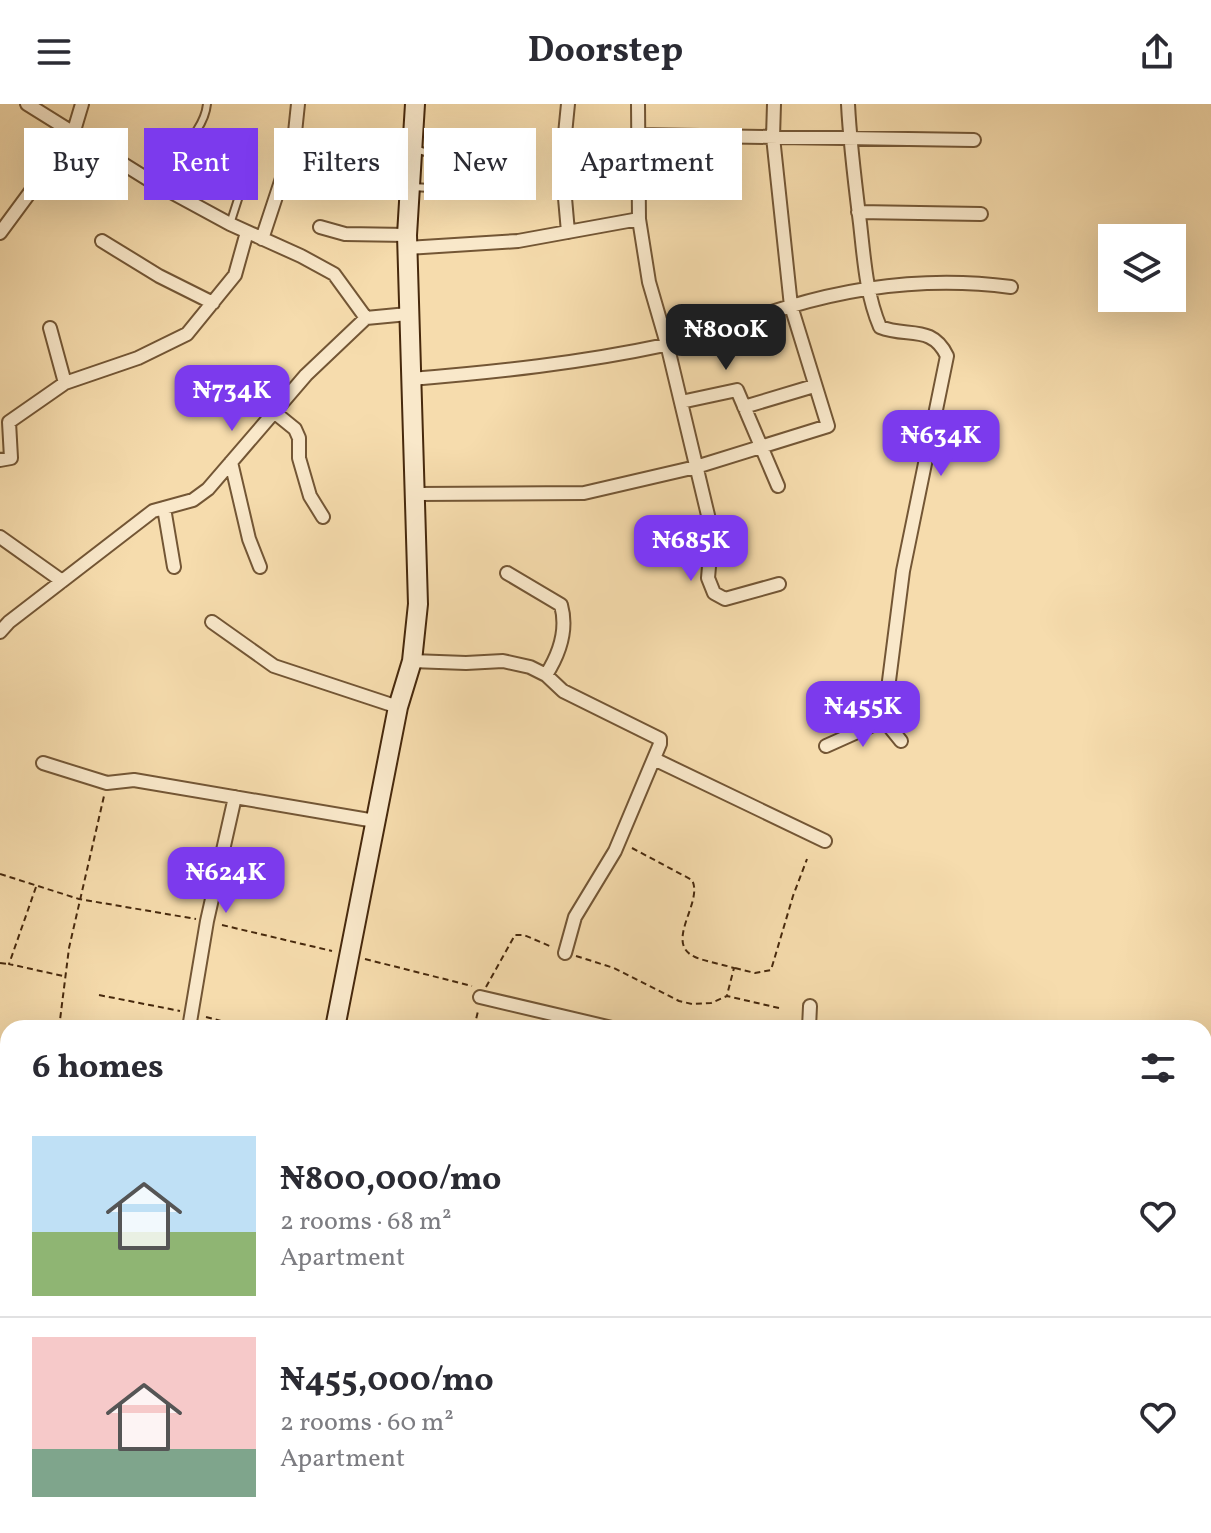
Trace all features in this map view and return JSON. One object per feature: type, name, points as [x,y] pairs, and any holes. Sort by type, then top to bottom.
[{"type":"main road","points":[[337,1020],[398,707],[412,661],[418,604],[407,241],[415,104]]},
{"type":"street","points":[[27,104],[64,128]]},
{"type":"street","points":[[75,128],[82,104]]},
{"type":"street","points":[[262,239],[294,142],[298,104]]},
{"type":"street","points":[[568,104],[562,164],[568,232]]},
{"type":"street","points":[[637,128],[638,104]]},
{"type":"street","points":[[416,494],[584,493],[696,467],[828,426],[791,306],[773,137],[774,104]]},
{"type":"street","points":[[848,104],[849,138],[867,288],[880,327],[889,331],[918,332],[930,337],[941,344],[947,356],[903,571],[884,720],[901,741]]},
{"type":"street","points":[[742,137],[974,140]]},
{"type":"street","points":[[0,233],[24,200]]},
{"type":"street","points":[[186,200],[334,274],[366,318]]},
{"type":"street","points":[[639,200],[649,282],[712,532],[708,578],[714,593],[725,599],[779,584]]},
{"type":"street","points":[[858,212],[981,214]]},
{"type":"street","points":[[320,227],[345,234],[407,241],[518,241],[639,219]]},
{"type":"street","points":[[0,460],[11,458],[9,422],[65,383],[138,358],[187,334],[235,275],[247,232]]},
{"type":"street","points":[[102,241],[159,276],[213,303]]},
{"type":"street","points":[[411,379],[522,370],[667,344],[791,306],[867,288],[931,282],[972,282],[1011,287]]},
{"type":"street","points":[[3,623],[153,511],[193,500],[208,489],[306,375],[366,318],[408,314]]},
{"type":"street","points":[[50,328],[65,383]]},
{"type":"street","points":[[744,407],[814,386]]},
{"type":"street","points":[[681,402],[737,390],[778,486]]},
{"type":"street","points":[[274,412],[295,429],[299,438],[299,458],[310,496],[323,517]]},
{"type":"street","points":[[231,462],[249,539],[260,567]]},
{"type":"street","points":[[164,508],[174,567]]},
{"type":"street","points":[[0,537],[62,581]]},
{"type":"street","points":[[507,573],[561,605],[566,621],[558,656],[546,675]]},
{"type":"street","points":[[212,622],[274,666],[398,707]]},
{"type":"street","points":[[412,661],[503,661],[530,667],[546,675],[563,691],[660,739],[619,841],[575,917],[565,953]]},
{"type":"street","points":[[826,746],[884,720]]},
{"type":"street","points":[[654,759],[825,841]]},
{"type":"street","points":[[43,763],[107,783],[134,780],[375,821]]},
{"type":"street","points":[[191,1020],[207,921],[235,797]]},
{"type":"street","points":[[480,997],[578,1020]]},
{"type":"street","points":[[809,1020],[810,1006]]},
{"type":"lane","points":[[197,128],[207,104]]},
{"type":"lane","points":[[409,187],[430,188],[440,183],[443,163],[435,155],[412,149]]},
{"type":"lane","points":[[230,224],[238,200]]},
{"type":"path","points":[[60,1020],[79,899],[107,783]]},
{"type":"path","points":[[619,841],[692,880],[696,892],[683,933],[686,951],[695,957],[755,973],[771,970],[807,859]]},
{"type":"path","points":[[0,874],[79,899]]},
{"type":"path","points":[[9,964],[37,885]]},
{"type":"path","points":[[349,955],[484,989],[515,935],[524,935],[565,953],[614,968],[679,1001],[711,1003],[727,996],[779,1008]]},
{"type":"path","points":[[0,963],[65,977]]},
{"type":"path","points":[[727,996],[734,968]]},
{"type":"path","points":[[99,995],[217,1020]]},
{"type":"path","points":[[476,1020],[480,997]]}]
